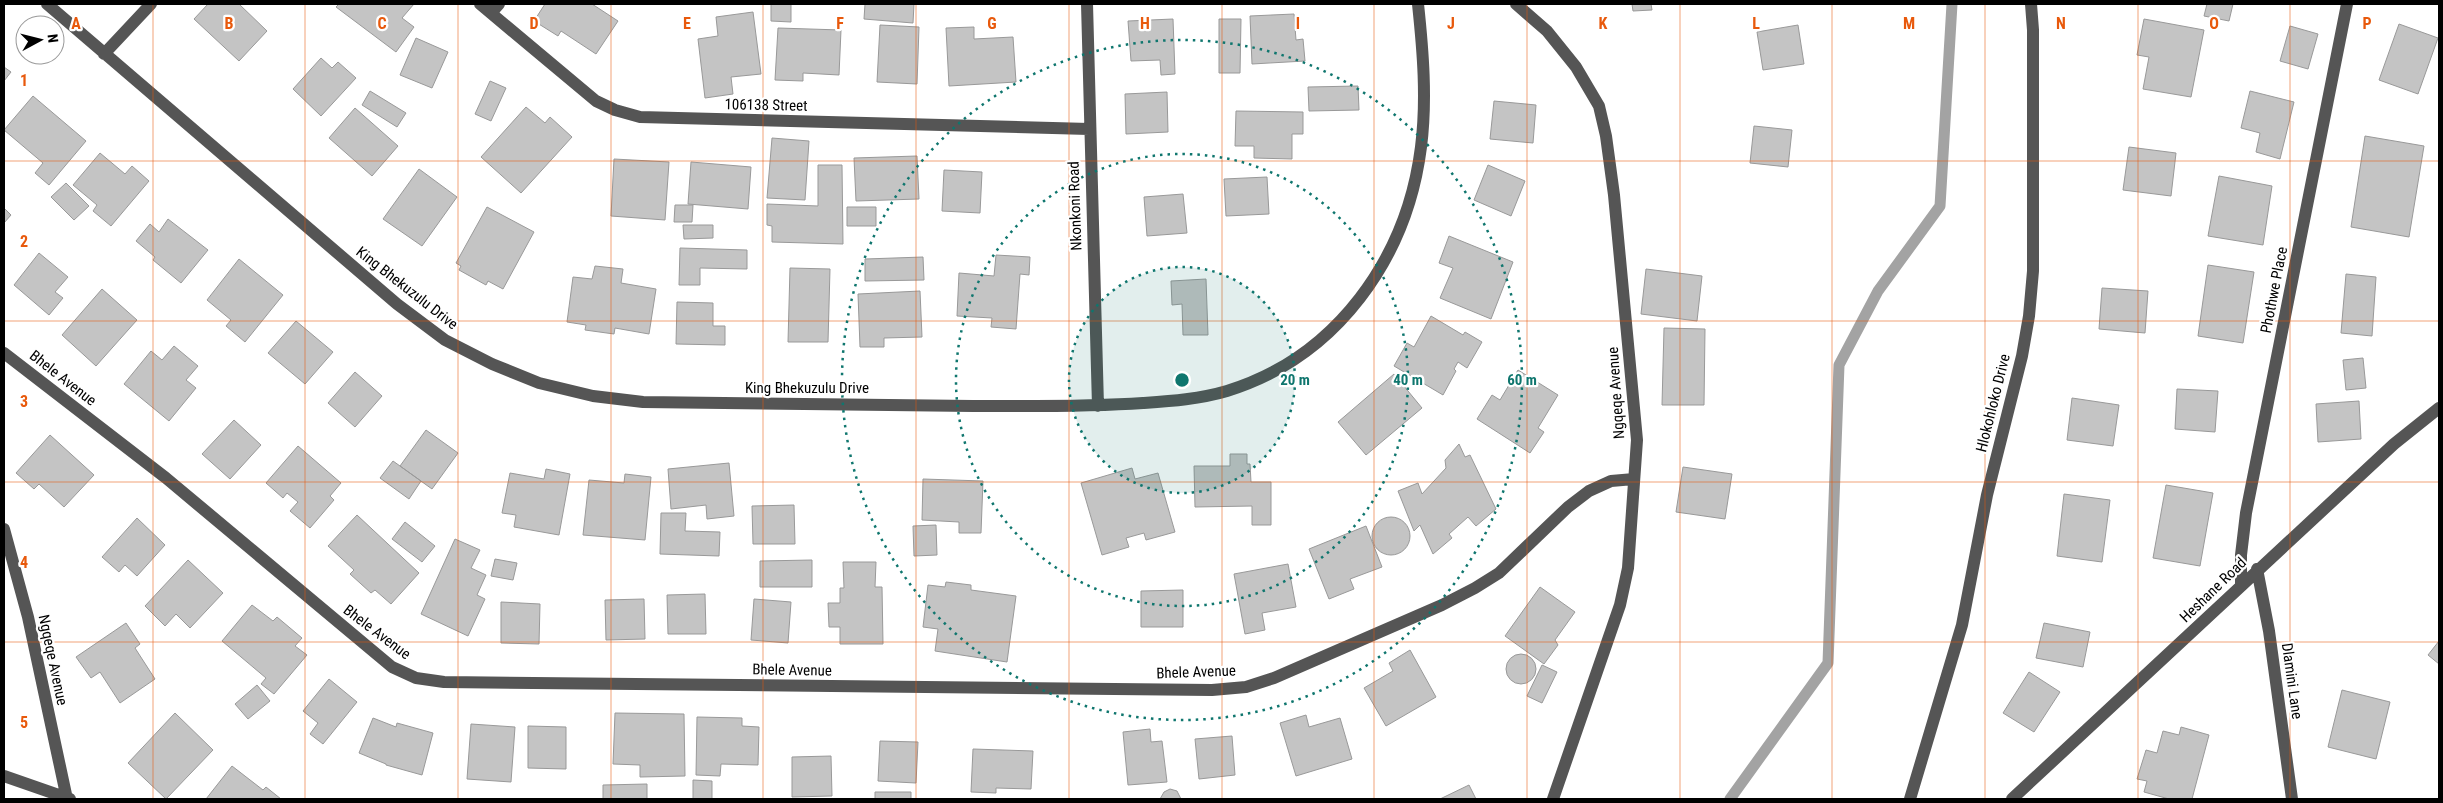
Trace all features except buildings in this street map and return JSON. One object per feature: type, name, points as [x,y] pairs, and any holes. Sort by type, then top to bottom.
[{"type":"street","name":"King Bhekuzulu Drive","points":[[47,4],[397,304],[445,340],[492,364],[540,384],[593,396],[643,402],[1098,406],[1179,400],[1225,392],[1258,380],[1300,355],[1344,318],[1379,272],[1396,238],[1413,195],[1422,146],[1424,57],[1418,4]]},
{"type":"street","points":[[104,54],[151,4]]},
{"type":"street","name":"106138 Street","points":[[480,4],[495,8],[596,101],[615,110],[640,117],[1089,129]]},
{"type":"street","name":"Nkonkoni Road","points":[[1087,4],[1098,406]]},
{"type":"street","name":"Ngqeqe Avenue","points":[[1516,4],[1547,31],[1576,67],[1599,106],[1606,136],[1614,195],[1637,440],[1628,568],[1620,604],[1553,799]]},
{"type":"street","name":"Hlokohloko Drive","points":[[1910,799],[1962,626],[1987,495],[2022,356],[2029,316],[2033,271],[2033,30],[2031,4]]},
{"type":"street","name":"Phothwe Place","points":[[2241,584],[2241,555],[2246,513],[2347,4]]},
{"type":"street","name":"Bhele Avenue","points":[[4,353],[166,478],[392,667],[416,678],[444,682],[1202,690],[1246,687],[1274,678],[1442,605],[1475,588],[1499,573],[1568,506],[1589,491],[1611,481],[1634,479]]},
{"type":"street","name":"Heshane Road","points":[[2012,799],[2182,642],[2241,584],[2394,444],[2439,408]]},
{"type":"street","name":"Ngqeqe Avenue","points":[[4,529],[28,617],[68,799]]},
{"type":"street","name":"Dlamini Lane","points":[[2258,569],[2269,631],[2292,799]]},
{"type":"street","points":[[4,776],[68,799]]},
{"type":"waterway","points":[[1730,799],[1828,663],[1839,365],[1878,291],[1940,206],[1952,4]]}]
